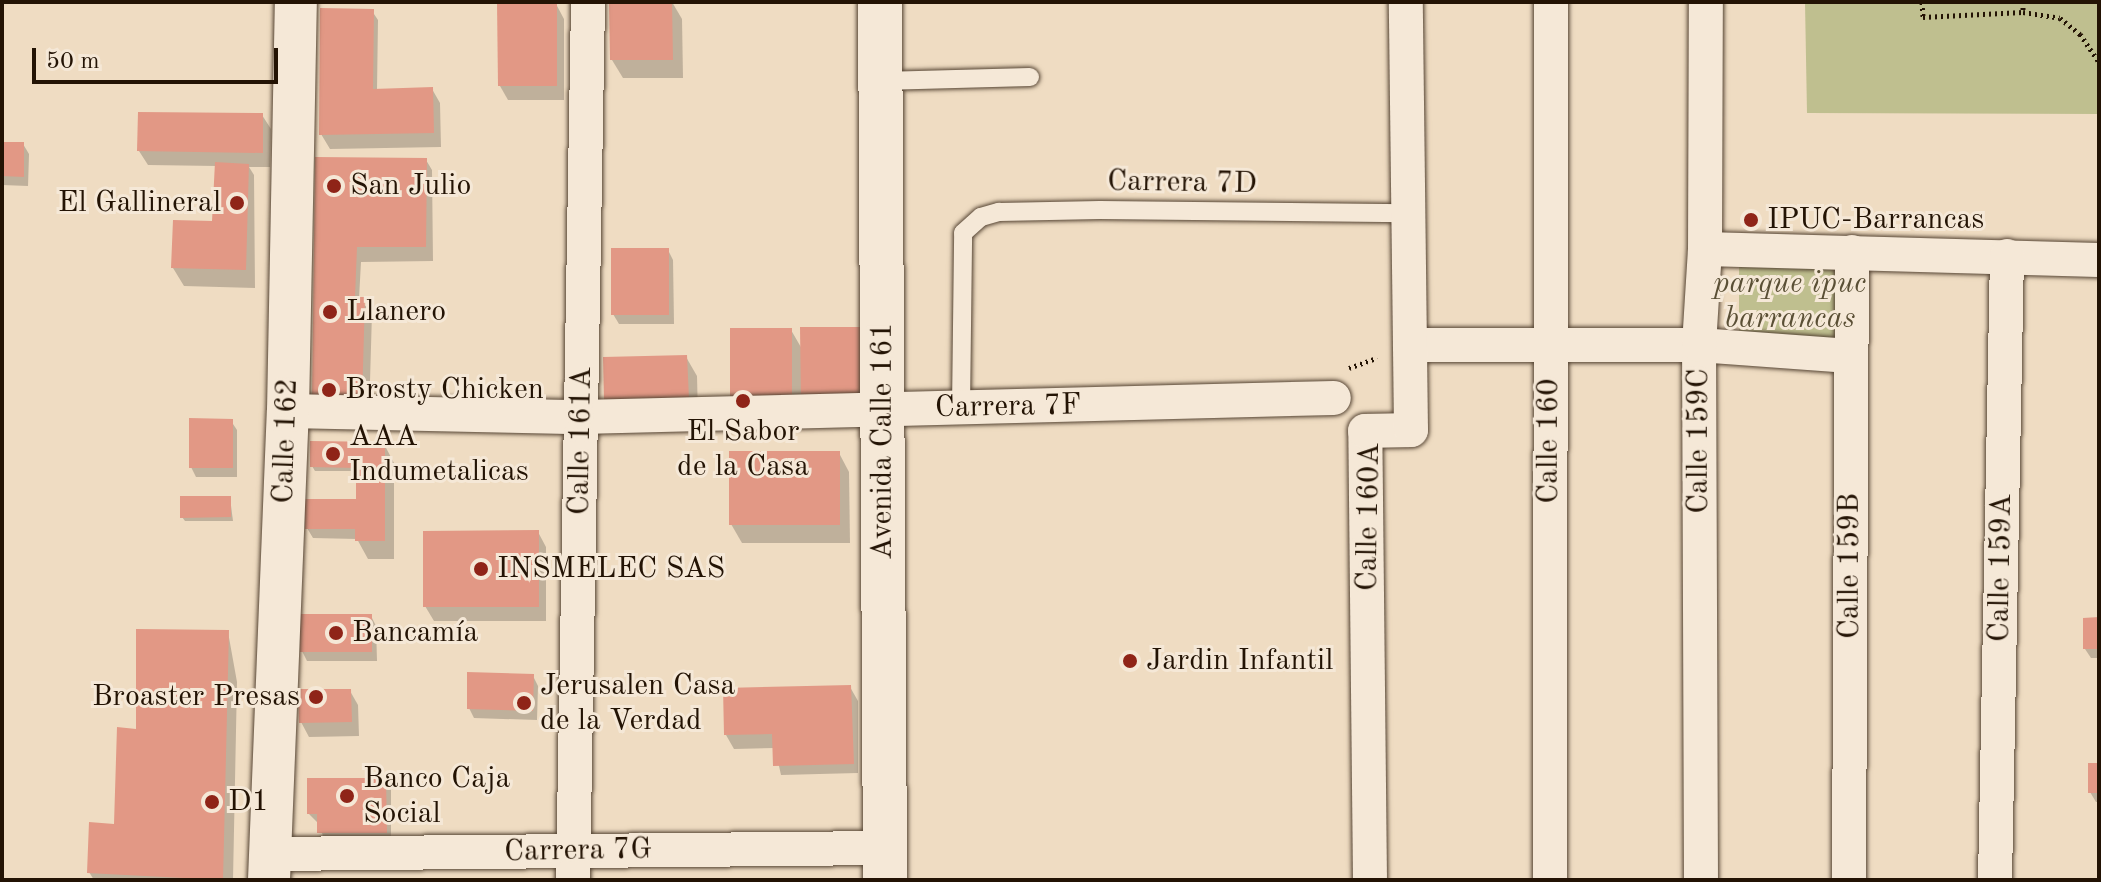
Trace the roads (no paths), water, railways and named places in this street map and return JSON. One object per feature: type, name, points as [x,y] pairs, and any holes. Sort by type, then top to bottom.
[{"type":"main road","name":"Avenida Calle 161","points":[[880,2],[885,864]]},
{"type":"street","name":"Calle 162","points":[[270,867],[288,411],[296,2]]},
{"type":"street","name":"Calle 161A","points":[[573,866],[588,2]]},
{"type":"street","name":"Calle 160A","points":[[1370,880],[1365,431],[1411,430],[1406,2]]},
{"type":"street","name":"Calle 160","points":[[1550,880],[1551,2]]},
{"type":"street","name":"Calle 159C","points":[[1701,880],[1699,345],[1705,249],[1706,2]]},
{"type":"street","points":[[1705,249],[2099,260]]},
{"type":"street","name":"Calle 159B","points":[[1849,880],[1852,252]]},
{"type":"street","name":"Calle 159A","points":[[1995,880],[2007,256]]},
{"type":"street","points":[[1410,345],[1699,345],[1850,356]]},
{"type":"street","name":"Carrera 7F","points":[[288,411],[581,417],[1334,398]]},
{"type":"street","name":"Carrera 7G","points":[[270,867],[885,864]]},
{"type":"lane","points":[[881,81],[1030,77]]},
{"type":"lane","name":"Carrera 7D","points":[[961,408],[963,233],[981,217],[999,212],[1408,213]]},
{"type":"place","name":"San Julio","points":[[334,186]]},
{"type":"place","name":"El Gallineral","points":[[237,203]]},
{"type":"place","name":"IPUC-Barrancas","points":[[1751,220]]},
{"type":"place","name":"Llanero","points":[[330,312]]},
{"type":"place","name":"Brosty Chicken","points":[[329,390]]},
{"type":"place","name":"El Sabor de la Casa","points":[[743,401]]},
{"type":"place","name":"AAA Indumetalicas","points":[[333,454]]},
{"type":"place","name":"INSMELEC SAS","points":[[481,569]]},
{"type":"place","name":"Bancamía","points":[[336,633]]},
{"type":"place","name":"Jardin Infantil","points":[[1130,661]]},
{"type":"place","name":"Broaster Presas","points":[[316,697]]},
{"type":"place","name":"Jerusalen Casa de la Verdad","points":[[524,703]]},
{"type":"place","name":"Banco Caja Social","points":[[347,796]]},
{"type":"place","name":"D1","points":[[212,802]]},
{"type":"park label","name":"parque ipuc barrancas","points":[[1790,301]]}]
